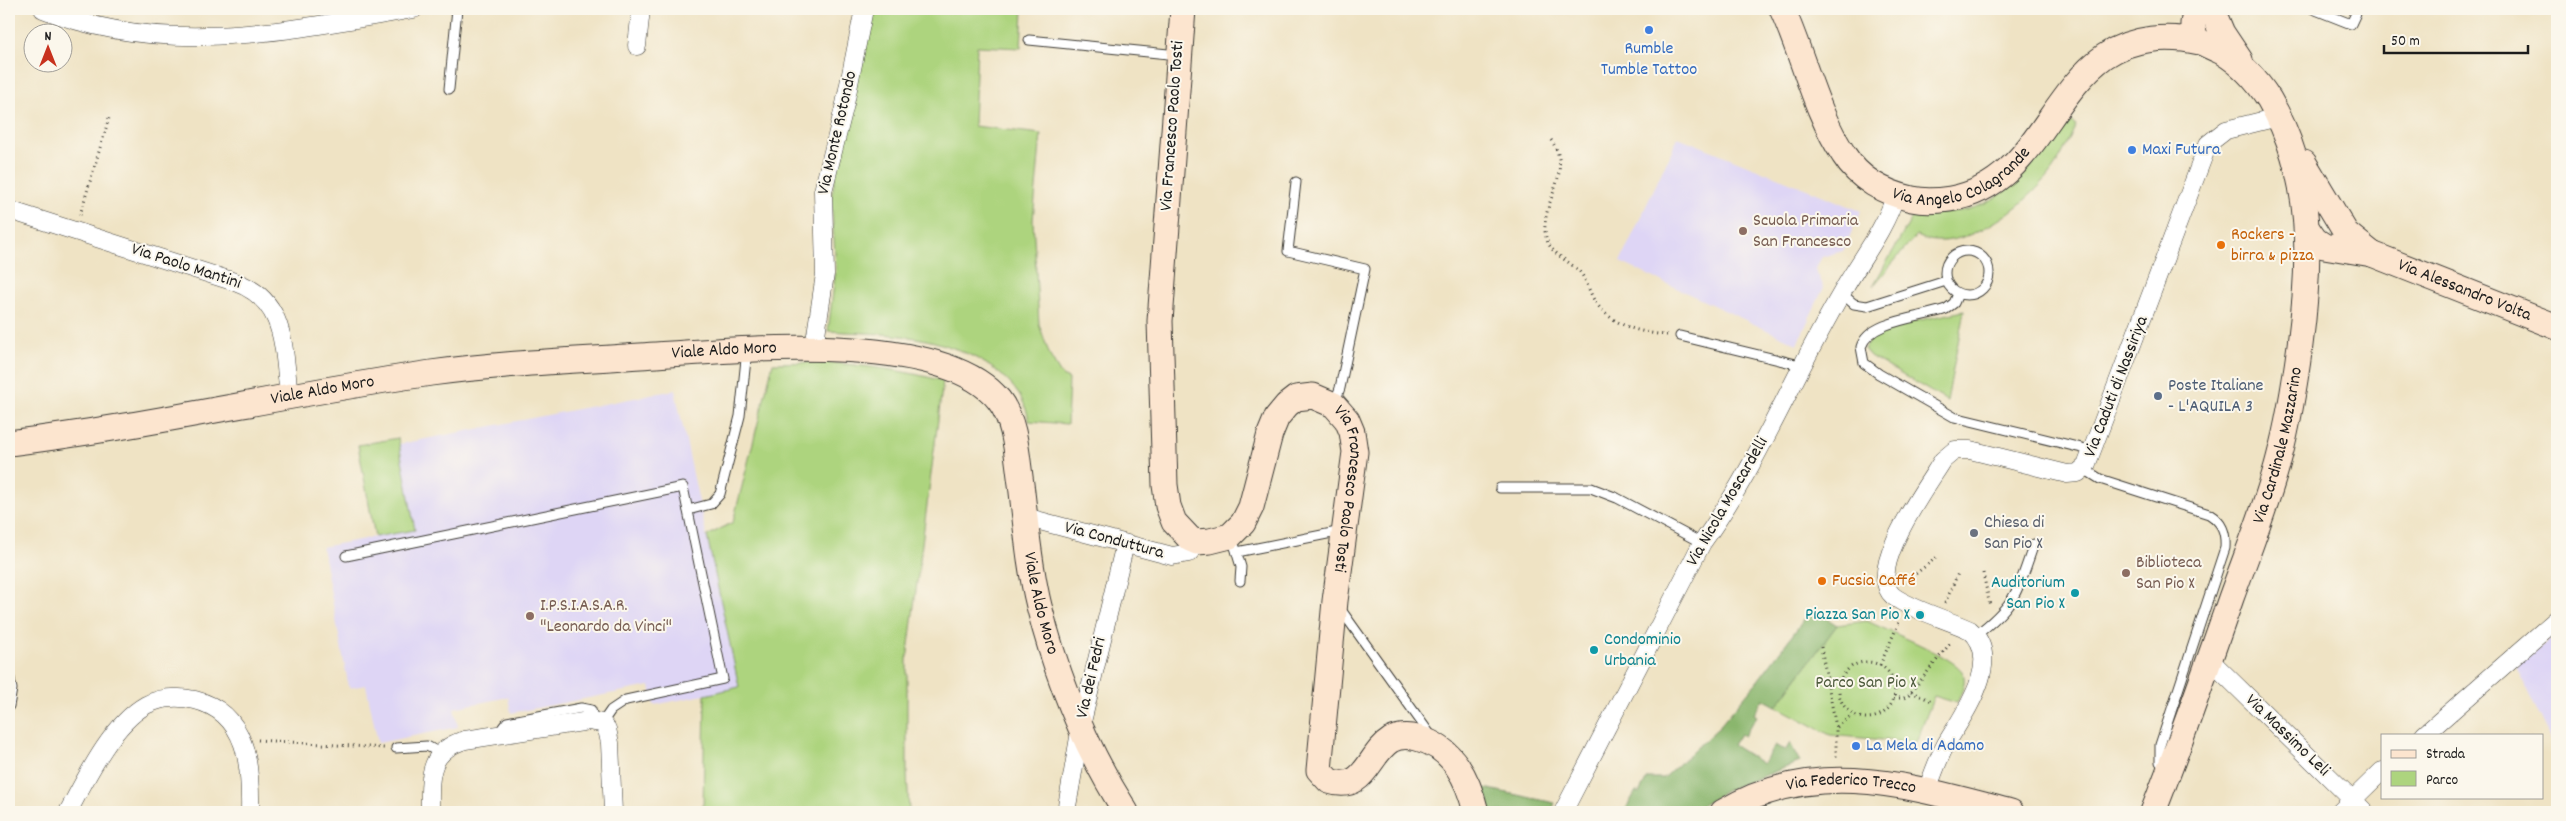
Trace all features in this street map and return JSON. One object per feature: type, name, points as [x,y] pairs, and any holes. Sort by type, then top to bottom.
[{"type":"street","points":[[43,9],[110,28],[150,34],[193,37],[267,32],[414,9]]},
{"type":"street","points":[[636,46],[641,9]]},
{"type":"street","name":"Via Monte Rotondo","points":[[814,348],[825,274],[823,187],[845,104],[864,9]]},
{"type":"street","name":"Via Francesco Paolo Tosti","points":[[1183,9],[1178,55],[1160,321],[1166,491],[1171,515],[1179,529],[1197,542]]},
{"type":"street","name":"Via Angelo Colagrande","points":[[1782,9],[1838,146],[1861,174],[1896,194],[1918,200],[1942,200],[1969,194],[1991,184],[2017,162],[2083,77],[2099,61],[2116,50],[2145,40],[2174,38],[2200,42]]},
{"type":"street","points":[[2145,40],[2172,29],[2207,10]]},
{"type":"street","points":[[2200,42],[2195,35],[2194,17],[2207,10]]},
{"type":"street","name":"Via Cardinale Mazzarino","points":[[2153,812],[2210,660],[2279,458],[2295,384],[2304,315],[2308,230],[2302,182],[2282,125],[2207,10]]},
{"type":"street","name":"Via Cardinale Mazzarino","points":[[2200,42],[2228,56],[2250,74]]},
{"type":"street","name":"Via Alessandro Volta","points":[[2282,125],[2338,221],[2351,237]]},
{"type":"street","name":"Via Caduti di Nassiriya","points":[[1907,603],[1895,597],[1886,586],[1885,569],[1894,544],[1947,455],[1955,450],[1970,450],[2067,474],[2084,469],[2094,451],[2208,144],[2226,130],[2282,125]]},
{"type":"street","name":"Via Nicola Moscardelli","points":[[1563,812],[1702,543],[1726,509],[1804,366],[1841,293],[1874,244],[1890,213],[1896,194]]},
{"type":"street","name":"Via Paolo Mantini","points":[[9,210],[248,287],[261,296],[275,313],[282,345],[289,396]]},
{"type":"street","name":"Via Alessandro Volta","points":[[2372,254],[2351,237],[2329,224],[2319,224],[2308,230],[2315,240],[2324,246],[2372,254],[2557,327]]},
{"type":"street","name":"Viale Aldo Moro","points":[[9,443],[456,370],[747,350],[814,348],[856,350],[907,357],[966,376],[991,392],[1005,409],[1013,433],[1038,604],[1055,663],[1103,774],[1126,812]]},
{"type":"street","name":"Via Francesco Paolo Tosti","points":[[1233,544],[1251,507],[1266,448],[1277,416],[1287,405],[1300,397],[1313,396],[1334,405],[1350,427],[1354,446],[1323,702],[1318,767],[1320,773],[1326,779],[1336,783],[1354,781],[1381,749],[1398,738],[1412,737],[1438,746],[1449,755],[1462,773],[1476,812]]},
{"type":"street","name":"Via Conduttura","points":[[1025,518],[1177,556],[1192,552],[1197,542]]},
{"type":"street","points":[[1197,542],[1210,541],[1233,544]]},
{"type":"street","name":"Via dei Fedri","points":[[1066,812],[1081,726],[1125,544]]},
{"type":"street","points":[[1907,603],[1969,631],[1980,642],[1983,656],[1978,685],[1967,713],[1937,762],[1927,790]]},
{"type":"street","points":[[2425,734],[2557,619]]},
{"type":"street","name":"Via Massimo Leli","points":[[2210,660],[2346,806],[2365,812]]},
{"type":"street","points":[[68,812],[88,775],[112,738],[136,712],[146,705],[178,697],[206,703],[224,712],[240,738],[249,773],[250,812]]},
{"type":"street","points":[[430,812],[431,774],[440,753],[456,742],[598,722],[610,737],[613,812]]},
{"type":"street","points":[[2346,806],[2381,772]]},
{"type":"street","name":"Via Federico Trecco","points":[[1724,812],[1767,792],[1806,781],[1859,780],[1897,784],[1927,790],[2011,812]]},
{"type":"lane","points":[[448,89],[457,9]]},
{"type":"lane","points":[[2313,9],[2351,24],[2358,9]]},
{"type":"lane","points":[[1029,40],[1178,55]]},
{"type":"lane","points":[[1296,182],[1288,251],[1366,269],[1340,388],[1334,405]]},
{"type":"lane","points":[[1972,251],[1985,259],[1990,273],[1985,287],[1972,295],[1958,294],[1946,281],[1945,270],[1947,263],[1957,253],[1972,251]]},
{"type":"lane","points":[[1841,293],[1854,304],[1868,306],[1946,281]]},
{"type":"lane","points":[[1958,294],[1954,303],[1946,309],[1879,327],[1869,333],[1861,347],[1864,363],[1879,374],[1954,418],[2094,451]]},
{"type":"lane","points":[[1680,336],[1804,366]]},
{"type":"lane","points":[[688,510],[711,504],[721,491],[740,416],[746,374],[747,350]]},
{"type":"lane","points":[[2084,469],[2096,478],[2209,514],[2222,524],[2225,548],[2160,745],[2160,762],[2170,769]]},
{"type":"lane","points":[[346,556],[683,486],[723,679],[626,700],[598,722]]},
{"type":"lane","points":[[1500,488],[1591,488],[1617,498],[1702,543]]},
{"type":"lane","points":[[1240,581],[1241,567],[1233,544],[1344,530]]},
{"type":"lane","points":[[1969,631],[1998,617],[2013,601],[2034,544]]},
{"type":"lane","points":[[1334,601],[1438,746]]},
{"type":"lane","points":[[9,674],[12,689],[9,706]]},
{"type":"lane","points":[[396,748],[427,746],[440,753]]},
{"type":"path","points":[[81,215],[110,118]]},
{"type":"path","points":[[1551,140],[1559,151],[1559,177],[1547,215],[1545,229],[1547,243],[1554,252],[1578,271],[1596,304],[1612,318],[1628,328],[1647,334],[1680,336]]},
{"type":"path","points":[[1921,570],[1937,557]]},
{"type":"path","points":[[1950,591],[1959,571]]},
{"type":"path","points":[[1983,572],[1988,596]]},
{"type":"path","points":[[1880,665],[1907,603]]},
{"type":"path","points":[[1894,698],[1904,698],[1911,692],[1969,631]]},
{"type":"path","points":[[1821,647],[1836,727],[1836,753]]},
{"type":"path","points":[[1863,662],[1880,665],[1891,676],[1894,683],[1894,698],[1891,706],[1877,717],[1869,719],[1852,714],[1840,702],[1838,693],[1842,676],[1847,669],[1863,662]]},
{"type":"path","points":[[1911,692],[1932,701]]},
{"type":"path","points":[[1836,727],[1852,714]]},
{"type":"path","points":[[240,738],[396,748]]},
{"type":"shaded area","name":"Scuola Primaria San Francesco","points":[[1678,137],[1861,211],[1843,251],[1822,257],[1815,269],[1824,287],[1797,344],[1620,262]]},
{"type":"shaded area","name":"I.P.S.I.A.S.A.R. \"Leonardo da Vinci\"","points":[[675,390],[739,688],[654,705],[650,686],[511,713],[508,697],[454,708],[458,727],[378,743],[366,685],[349,688],[322,547],[375,537],[358,445],[398,438],[400,444]]},
{"type":"shaded area","points":[[2557,633],[2557,751],[2516,668]]},
{"type":"green space","points":[[869,9],[1023,9],[1021,48],[977,46],[974,126],[1041,134],[1033,220],[1039,324],[1050,356],[1062,376],[1069,379],[1067,424],[1029,421],[1024,404],[1014,388],[1002,375],[969,354],[951,347],[905,336],[828,331],[836,268],[831,198]]},
{"type":"green space","points":[[2067,119],[2076,125],[2060,158],[2037,189],[2022,202],[2006,215],[1970,235],[1951,240],[1933,241],[1916,236],[1873,286],[1913,216],[1926,213],[1966,210],[1998,196],[2024,174]]},
{"type":"green space","points":[[1964,311],[1947,401],[1870,356],[1864,349],[1876,329]]},
{"type":"green space","points":[[825,362],[899,371],[943,381],[907,660],[909,812],[703,812],[705,695],[739,687],[707,536],[733,522],[773,363]]},
{"type":"green space","points":[[398,438],[415,530],[375,537],[358,445]]},
{"type":"green space","points":[[1812,609],[1837,625],[1776,706],[1763,699],[1754,714],[1757,716],[1744,736],[1740,734],[1733,745],[1763,764],[1775,745],[1785,751],[1790,743],[1800,762],[1727,790],[1691,812],[1624,812],[1636,791],[1639,793],[1647,778],[1664,778],[1717,729],[1756,683]]},
{"type":"green space","name":"Parco San Pio X","points":[[1867,621],[1948,659],[1963,673],[1964,684],[1957,703],[1934,696],[1916,743],[1830,735],[1776,706],[1837,625]]},
{"type":"green space","points":[[1484,788],[1555,803],[1551,812],[1484,812]]},
{"type":"place","name":"Rumble Tumble Tattoo","points":[[1649,30]]},
{"type":"place","name":"Maxi Futura","points":[[2132,150]]},
{"type":"place","name":"Scuola Primaria San Francesco","points":[[1743,231]]},
{"type":"place","name":"Rockers - birra & pizza","points":[[2221,245]]},
{"type":"place","name":"Poste Italiane - L'AQUILA 3","points":[[2158,396]]},
{"type":"place","name":"Chiesa di San Pio X","points":[[1974,533]]},
{"type":"place","name":"Biblioteca San Pio X","points":[[2126,573]]},
{"type":"place","name":"Fucsia Caffé","points":[[1822,581]]},
{"type":"place","name":"Auditorium San Pio X","points":[[2075,593]]},
{"type":"place","name":"Piazza San Pio X","points":[[1920,615]]},
{"type":"place","name":"I.P.S.I.A.S.A.R. \"Leonardo da Vinci\"","points":[[530,616]]},
{"type":"place","name":"Condominio Urbania","points":[[1594,650]]},
{"type":"place","name":"La Mela di Adamo","points":[[1856,746]]}]
